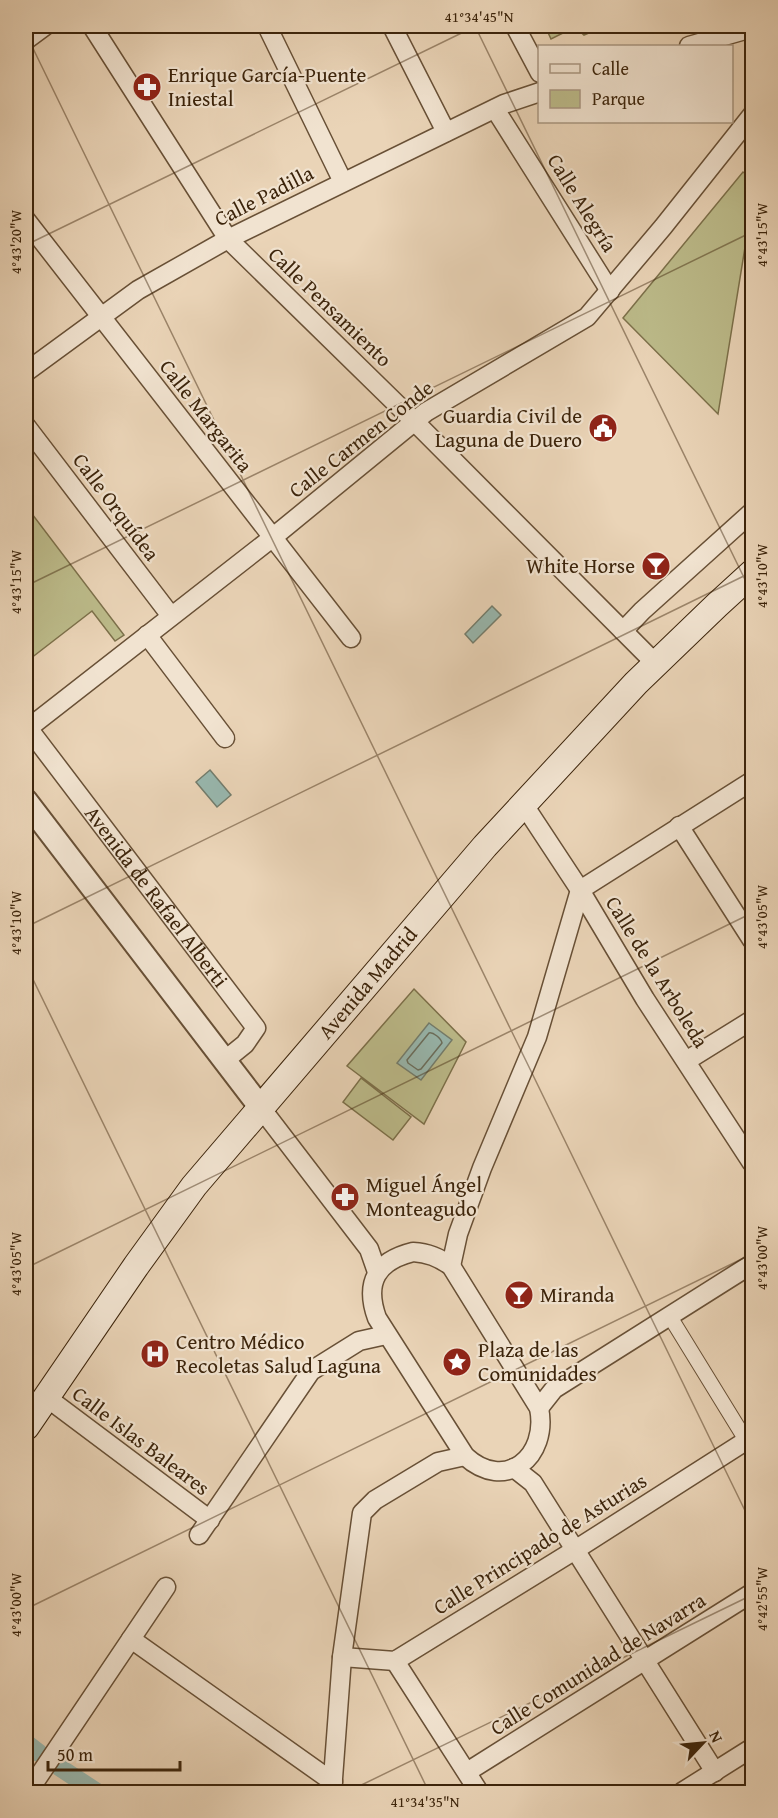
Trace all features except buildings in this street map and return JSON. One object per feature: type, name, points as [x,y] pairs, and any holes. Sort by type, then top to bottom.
[{"type":"main road","name":"Avenida Madrid","points":[[26,1427],[136,1266],[194,1186],[478,855],[656,664],[753,573]]},
{"type":"street","points":[[26,40],[45,26]]},
{"type":"street","name":"Calle Pensamiento","points":[[92,26],[228,239],[414,421],[656,664]]},
{"type":"street","points":[[267,26],[343,182]]},
{"type":"street","points":[[392,26],[446,132]]},
{"type":"street","points":[[515,26],[538,69]]},
{"type":"street","points":[[693,45],[753,28]]},
{"type":"street","name":"Calle Padilla","points":[[26,372],[138,290],[228,239],[446,132],[495,109],[538,93]]},
{"type":"street","name":"Calle Alegría","points":[[495,109],[610,291]]},
{"type":"street","name":"Calle Carmen Conde","points":[[27,728],[272,538],[414,421],[489,373],[587,317],[753,115]]},
{"type":"street","name":"Calle Margarita","points":[[26,220],[351,638]]},
{"type":"street","name":"Calle Orquídea","points":[[26,426],[171,616]]},
{"type":"street","points":[[623,631],[642,611],[753,512]]},
{"type":"street","points":[[147,635],[225,738]]},
{"type":"street","name":"Avenida de Rafael Alberti","points":[[27,728],[256,1028],[245,1044],[224,1061]]},
{"type":"street","points":[[444,1261],[458,1234],[482,1168],[537,1037],[580,890],[753,781]]},
{"type":"street","points":[[26,801],[369,1249],[377,1272],[371,1293],[376,1318],[460,1449],[474,1465],[489,1472],[514,1468],[530,1456],[538,1444],[542,1423],[535,1401],[444,1261],[426,1253],[413,1252],[392,1260],[377,1272]]},
{"type":"street","name":"Calle de la Arboleda","points":[[524,805],[580,890],[645,999],[753,1163]]},
{"type":"street","points":[[679,826],[753,940]]},
{"type":"street","points":[[686,1061],[753,1020]]},
{"type":"street","points":[[369,1249],[392,1260]]},
{"type":"street","points":[[535,1401],[669,1314],[753,1263]]},
{"type":"street","points":[[669,1314],[750,1442]]},
{"type":"street","points":[[359,1341],[376,1318]]},
{"type":"street","points":[[199,1535],[311,1371],[359,1341],[387,1335]]},
{"type":"street","name":"Calle Islas Baleares","points":[[46,1397],[210,1520]]},
{"type":"street","name":"Calle Principado de Asturias","points":[[395,1660],[750,1442]]},
{"type":"street","points":[[333,1787],[342,1657],[362,1513],[375,1500],[460,1449]]},
{"type":"street","points":[[530,1456],[533,1483]]},
{"type":"street","points":[[514,1468],[533,1483],[715,1772]]},
{"type":"street","points":[[28,1792],[166,1587]]},
{"type":"street","name":"Calle Comunidad de Navarra","points":[[467,1772],[753,1593]]},
{"type":"street","points":[[131,1639],[333,1787]]},
{"type":"street","points":[[342,1657],[395,1660],[479,1792]]},
{"type":"street","points":[[682,1792],[753,1749]]},
{"type":"green space","points":[[545,26],[605,26],[584,35],[575,27],[551,39]]},
{"type":"green space","points":[[743,172],[752,179],[752,204],[718,414],[623,318]]},
{"type":"green space","points":[[26,506],[124,635],[115,641],[92,611],[26,662]]},
{"type":"green space","points":[[414,989],[466,1042],[424,1124],[347,1066]]},
{"type":"green space","points":[[361,1078],[411,1117],[393,1140],[343,1102]]},
{"type":"water","points":[[492,606],[501,615],[473,643],[465,634]]},
{"type":"water","points":[[210,770],[231,795],[217,807],[196,782]]},
{"type":"water","points":[[429,1023],[452,1040],[421,1080],[397,1063]]},
{"type":"waterway","points":[[26,1743],[39,1753]]},
{"type":"waterway","points":[[59,1767],[97,1792]]},
{"type":"place","name":"Enrique García-Puente Iniestal","points":[[147,87]]},
{"type":"place","name":"Guardia Civil de Laguna de Duero","points":[[603,428]]},
{"type":"place","name":"White Horse","points":[[656,566]]},
{"type":"place","name":"Miguel Ángel Monteagudo","points":[[345,1197]]},
{"type":"place","name":"Miranda","points":[[519,1295]]},
{"type":"place","name":"Centro Médico Recoletas Salud Laguna","points":[[155,1354]]},
{"type":"place","name":"Plaza de las Comunidades","points":[[457,1362]]}]
